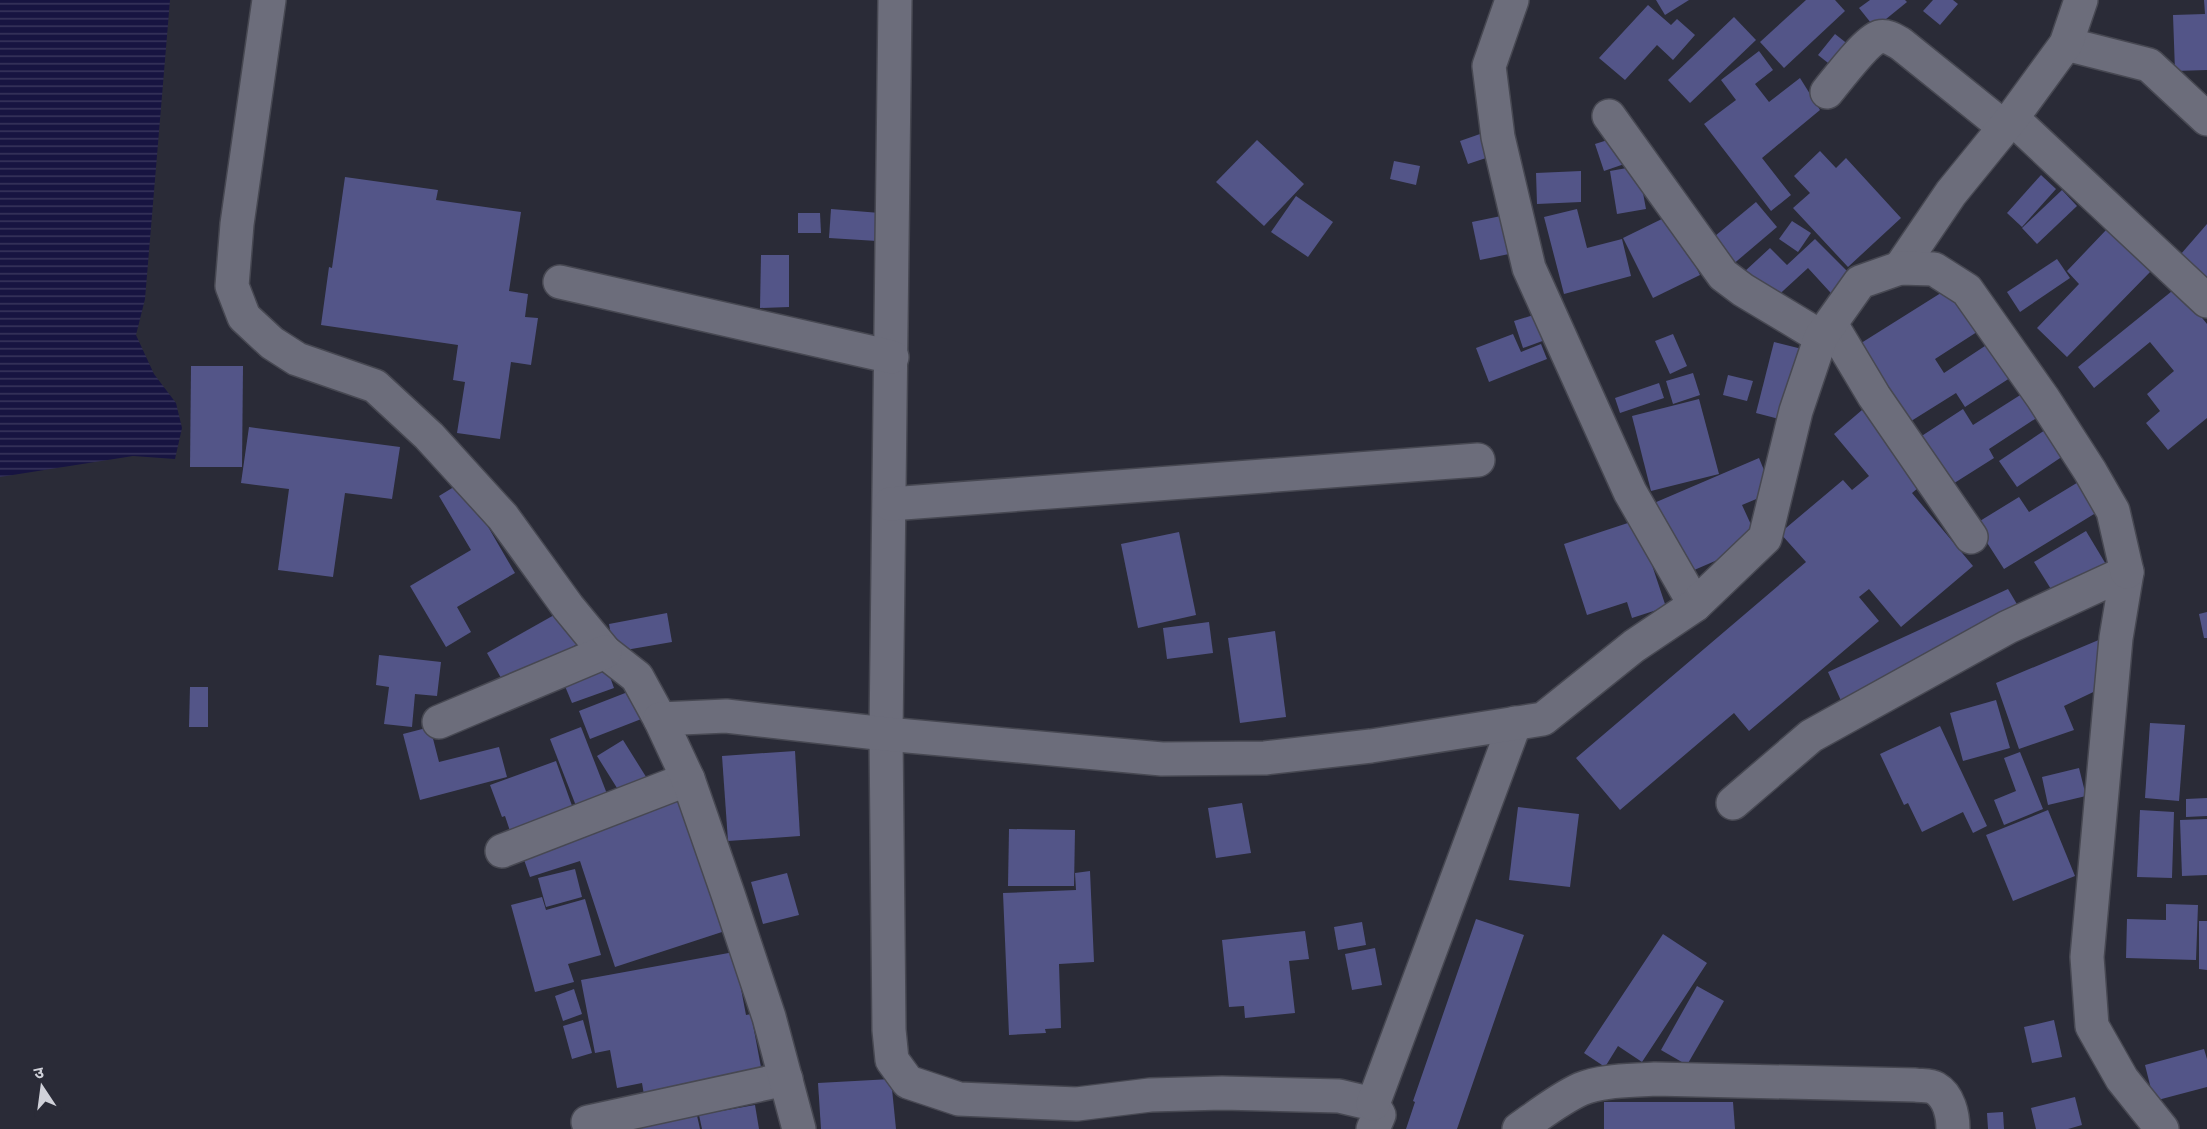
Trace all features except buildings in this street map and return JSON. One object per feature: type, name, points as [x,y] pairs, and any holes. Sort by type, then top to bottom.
[{"type":"street","points":[[269,0],[237,224],[232,286],[244,317],[272,343],[297,359],[375,386],[429,436],[503,517],[568,608],[605,652],[637,676],[688,779],[765,1006],[799,1129]]},
{"type":"street","points":[[895,0],[886,734],[889,1030],[892,1060],[908,1082],[958,1099],[1075,1117],[1150,1095],[1222,1092],[1339,1096],[1373,1116],[1515,723]]},
{"type":"street","points":[[1512,0],[1489,66],[1498,137],[1528,268],[1630,492],[1695,605]]},
{"type":"street","points":[[1900,268],[1951,193],[2008,123],[2066,44],[2082,0]]},
{"type":"street","points":[[1827,92],[1866,46],[1877,37],[1888,37],[1901,44],[2008,123],[2207,301]]},
{"type":"street","points":[[2066,44],[2150,65],[2207,119]]},
{"type":"street","points":[[1609,116],[1723,275],[1743,290],[1826,331],[1874,396],[1971,537]]},
{"type":"street","points":[[660,719],[726,716],[886,734],[1161,759],[1265,758],[1371,746],[1543,719],[1634,646],[1695,605],[1765,538],[1796,411],[1826,331],[1860,282],[1900,268],[1934,269],[1967,290],[2043,398],[2114,512],[2127,572],[2116,638],[2087,957],[2092,1026],[2122,1078],[2162,1129]]},
{"type":"street","points":[[560,282],[892,357]]},
{"type":"street","points":[[890,504],[1478,460]]},
{"type":"street","points":[[1733,803],[1811,736],[2008,627],[2127,572]]},
{"type":"street","points":[[439,722],[605,652]]},
{"type":"street","points":[[502,851],[688,779]]},
{"type":"street","points":[[588,1122],[786,1079]]},
{"type":"street","points":[[1519,1129],[1556,1103],[1583,1088],[1612,1082],[1655,1079],[1934,1087],[1943,1095],[1953,1115],[1953,1129]]},
{"type":"shaded area","points":[[0,0],[170,0],[145,299],[136,335],[154,374],[176,403],[182,428],[175,459],[133,456],[0,477]]}]
